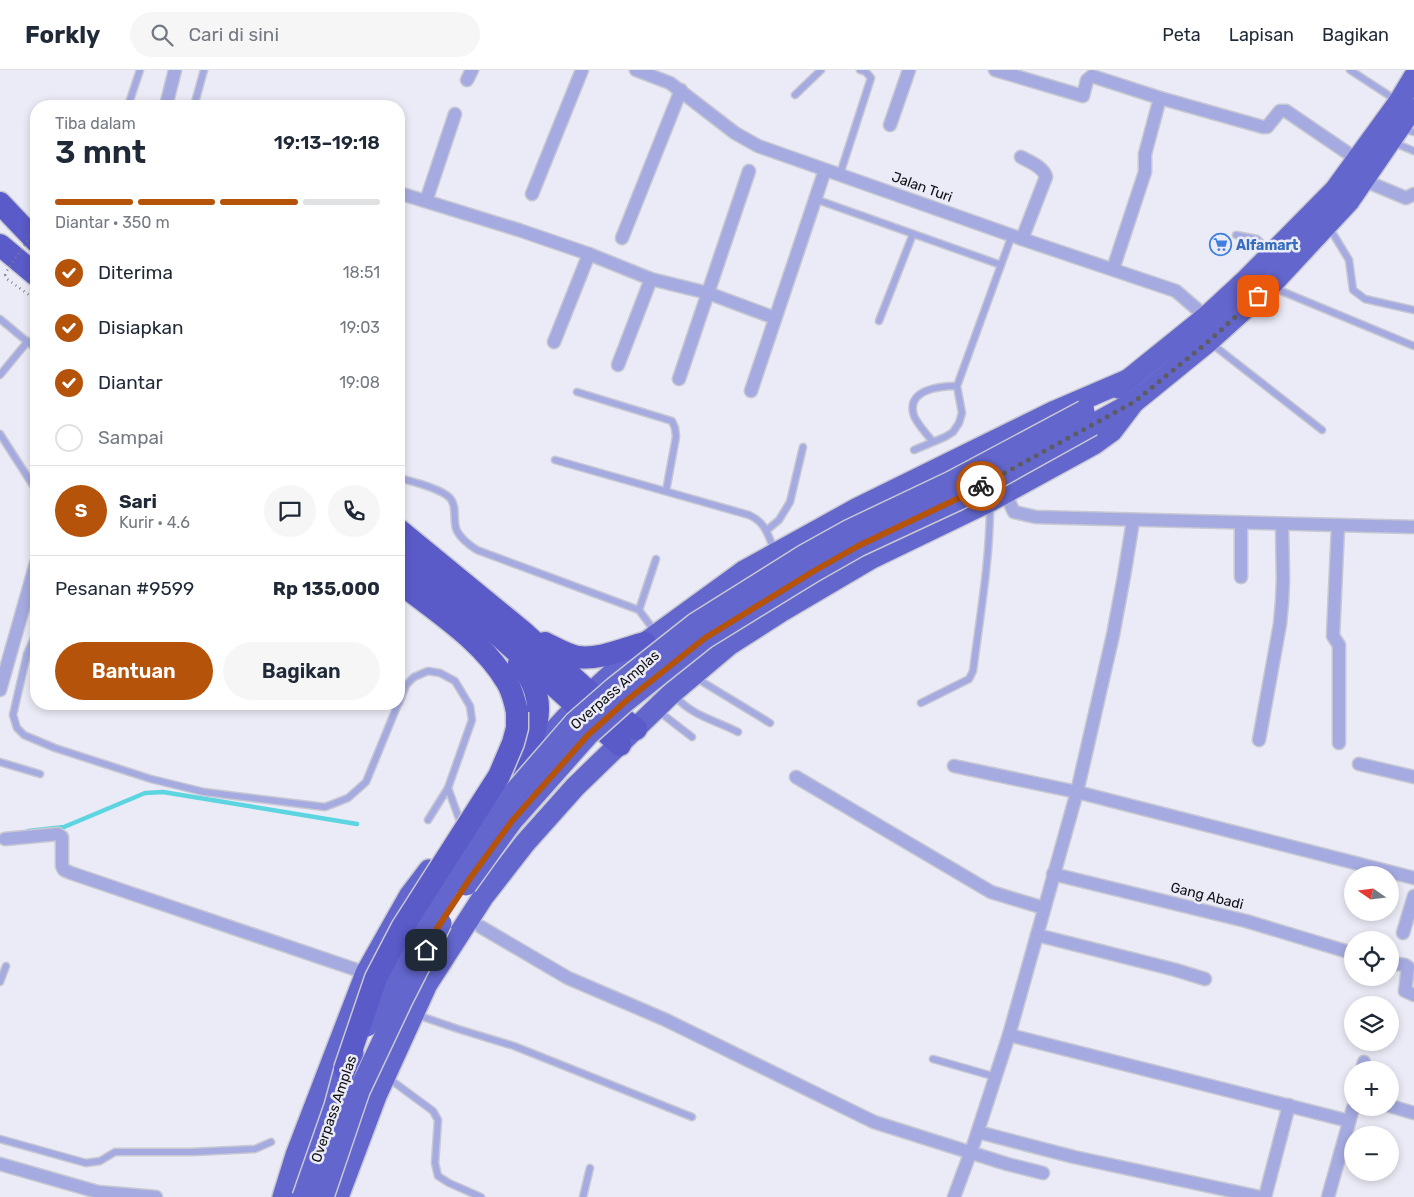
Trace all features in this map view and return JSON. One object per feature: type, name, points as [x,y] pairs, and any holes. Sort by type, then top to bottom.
[{"type":"highway","points":[[283,1197],[296,1155],[366,972],[410,895],[463,828],[584,699],[651,638],[744,571],[856,509],[1052,412],[1130,379],[1206,317],[1246,280],[1335,190],[1401,133],[1406,104],[1414,77]]},
{"type":"highway","points":[[338,1197],[376,1096],[428,984],[483,897],[525,843],[574,787],[672,694],[730,645],[828,583],[872,558],[997,497],[1094,444],[1112,431],[1134,402],[1209,341],[1270,286],[1349,201],[1360,170],[1406,104]]},
{"type":"highway","points":[[0,204],[30,235]]},
{"type":"highway","points":[[4,253],[30,272]]},
{"type":"highway","name":"Overpass Amplas","points":[[323,1197],[359,1091],[434,933],[471,877],[512,821],[588,735],[626,701],[705,638],[805,576],[858,546],[959,498],[1088,418],[1130,379]]},
{"type":"highway","name":"Overpass Amplas","points":[[303,1197],[345,1069],[387,987],[424,923],[496,813],[576,722],[614,688],[695,624],[805,555],[850,530],[1088,418],[1134,402]]},
{"type":"highway","points":[[405,535],[522,631],[584,699],[614,751]]},
{"type":"highway","points":[[405,561],[584,699],[636,729]]},
{"type":"highway","points":[[345,1069],[376,978],[402,928],[499,776],[513,743],[517,728],[517,712],[509,684],[495,664],[472,640],[405,587]]},
{"type":"highway","points":[[487,625],[530,676],[537,696],[538,715],[535,734],[524,762]]},
{"type":"highway","points":[[522,631],[562,652],[578,657],[598,656],[651,638]]},
{"type":"highway","points":[[350,1197],[395,1083],[424,1017],[513,879],[614,751]]},
{"type":"street","points":[[168,100],[175,70]]},
{"type":"street","points":[[532,194],[582,70]]},
{"type":"street","points":[[890,125],[909,70]]},
{"type":"street","points":[[995,70],[1083,96],[1087,80],[1092,76],[1160,98],[1263,127],[1267,127],[1280,111],[1286,111],[1360,170],[1406,198],[1414,194]]},
{"type":"street","name":"Jalan Turi","points":[[644,71],[681,90],[743,137],[758,146],[1176,292],[1206,317]]},
{"type":"street","points":[[622,238],[681,90]]},
{"type":"street","points":[[1113,269],[1145,172],[1145,154],[1160,98]]},
{"type":"street","points":[[426,202],[455,114]]},
{"type":"street","points":[[1017,237],[1046,177],[1042,169],[1021,157]]},
{"type":"street","points":[[751,391],[825,170]]},
{"type":"street","points":[[679,379],[749,171]]},
{"type":"street","points":[[405,195],[519,230],[589,254],[651,279],[708,293],[775,318]]},
{"type":"street","points":[[554,342],[589,254]]},
{"type":"street","points":[[618,365],[651,279]]},
{"type":"street","points":[[997,497],[1014,512],[1036,517],[1241,524],[1414,527]]},
{"type":"street","points":[[954,1197],[996,1078],[1077,792],[1113,635],[1133,521]]},
{"type":"street","points":[[1241,524],[1241,576]]},
{"type":"street","points":[[1259,740],[1282,609],[1284,580],[1282,524]]},
{"type":"street","points":[[1338,526],[1333,636],[1339,645],[1339,743]]},
{"type":"street","points":[[0,690],[30,584]]},
{"type":"street","points":[[1359,764],[1414,777]]},
{"type":"street","points":[[954,766],[1077,792],[1414,878]]},
{"type":"street","points":[[796,777],[991,892],[1044,908]]},
{"type":"street","points":[[6,839],[58,834],[62,837],[62,866],[64,870],[366,972]]},
{"type":"street","name":"Gang Abadi","points":[[1053,874],[1246,921],[1344,951]]},
{"type":"street","points":[[1403,933],[1414,896]]},
{"type":"street","points":[[481,927],[562,975],[666,1020],[874,1122],[970,1153],[1043,1173]]},
{"type":"street","points":[[1038,935],[1176,970],[1205,980]]},
{"type":"street","points":[[1399,964],[1408,967],[1405,990],[1414,995]]},
{"type":"street","points":[[1009,1035],[1349,1121]]},
{"type":"street","points":[[1265,1197],[1289,1105]]},
{"type":"street","points":[[1399,1109],[1414,1113]]},
{"type":"street","points":[[1328,1197],[1351,1116]]},
{"type":"street","points":[[978,1132],[1074,1157],[1260,1197]]},
{"type":"street","points":[[0,1164],[98,1194],[156,1197]]},
{"type":"lane","points":[[130,100],[140,70]]},
{"type":"lane","points":[[196,100],[204,70]]},
{"type":"lane","points":[[795,95],[822,70]]},
{"type":"lane","points":[[840,174],[871,78],[866,72],[860,70]]},
{"type":"lane","points":[[1350,70],[1406,104]]},
{"type":"lane","points":[[1401,133],[1414,152]]},
{"type":"lane","points":[[815,198],[1002,265]]},
{"type":"lane","points":[[1327,225],[1349,260],[1353,290],[1366,299],[1414,310]]},
{"type":"lane","points":[[879,321],[913,234]]},
{"type":"lane","points":[[1236,235],[1257,239],[1271,253]]},
{"type":"lane","points":[[914,450],[953,432],[959,423],[962,413],[958,386],[1002,265],[1017,237]]},
{"type":"lane","points":[[1270,286],[1414,346]]},
{"type":"lane","points":[[0,319],[28,341],[0,375]]},
{"type":"lane","points":[[1209,341],[1322,430]]},
{"type":"lane","points":[[932,441],[913,413],[914,404],[918,396],[926,390],[935,387],[958,386]]},
{"type":"lane","points":[[577,392],[672,421],[676,437],[666,491]]},
{"type":"lane","points":[[0,434],[30,481]]},
{"type":"lane","points":[[767,530],[779,520],[790,502],[803,447]]},
{"type":"lane","points":[[555,460],[749,515],[756,518],[767,530],[775,553]]},
{"type":"lane","points":[[405,480],[434,490],[451,499],[454,506],[456,530],[464,541],[476,550],[639,610]]},
{"type":"lane","points":[[921,703],[969,679],[972,671],[997,497]]},
{"type":"lane","points":[[651,638],[639,610],[656,559]]},
{"type":"lane","points":[[30,647],[13,715],[17,728],[24,735],[55,748],[151,779],[204,792],[324,807],[348,798],[366,782],[395,710]]},
{"type":"lane","points":[[405,687],[414,677],[428,671],[440,673],[455,681],[470,706],[472,720],[448,788],[428,820]]},
{"type":"lane","points":[[694,676],[770,722]]},
{"type":"lane","points":[[672,694],[694,713],[738,732]]},
{"type":"lane","points":[[657,709],[692,737]]},
{"type":"lane","points":[[0,762],[40,774]]},
{"type":"lane","points":[[448,788],[463,828]]},
{"type":"lane","points":[[0,982],[6,966]]},
{"type":"lane","points":[[424,1017],[514,1046],[692,1117]]},
{"type":"lane","points":[[934,1059],[996,1078]]},
{"type":"lane","points":[[395,1083],[433,1111],[438,1120],[435,1163],[438,1176],[481,1197]]},
{"type":"lane","points":[[0,1139],[86,1164],[100,1160],[115,1152],[192,1152],[256,1149],[271,1142]]},
{"type":"lane","points":[[583,1197],[590,1168]]},
{"type":"path","points":[[4,253],[6,272],[30,237]]},
{"type":"path","points":[[4,253],[7,278],[30,295]]},
{"type":"waterway","points":[[28,831],[64,827],[145,793],[163,792],[357,824]]},
{"type":"way so far","points":[[981,486],[1134,402],[1209,341],[1258,296]]},
{"type":"place","name":"Alfamart","points":[[1220,245]]},
{"type":"route","points":[[426,950],[434,933],[471,877],[512,821],[588,735],[626,701],[705,638],[814,571],[858,546],[981,486]]}]
